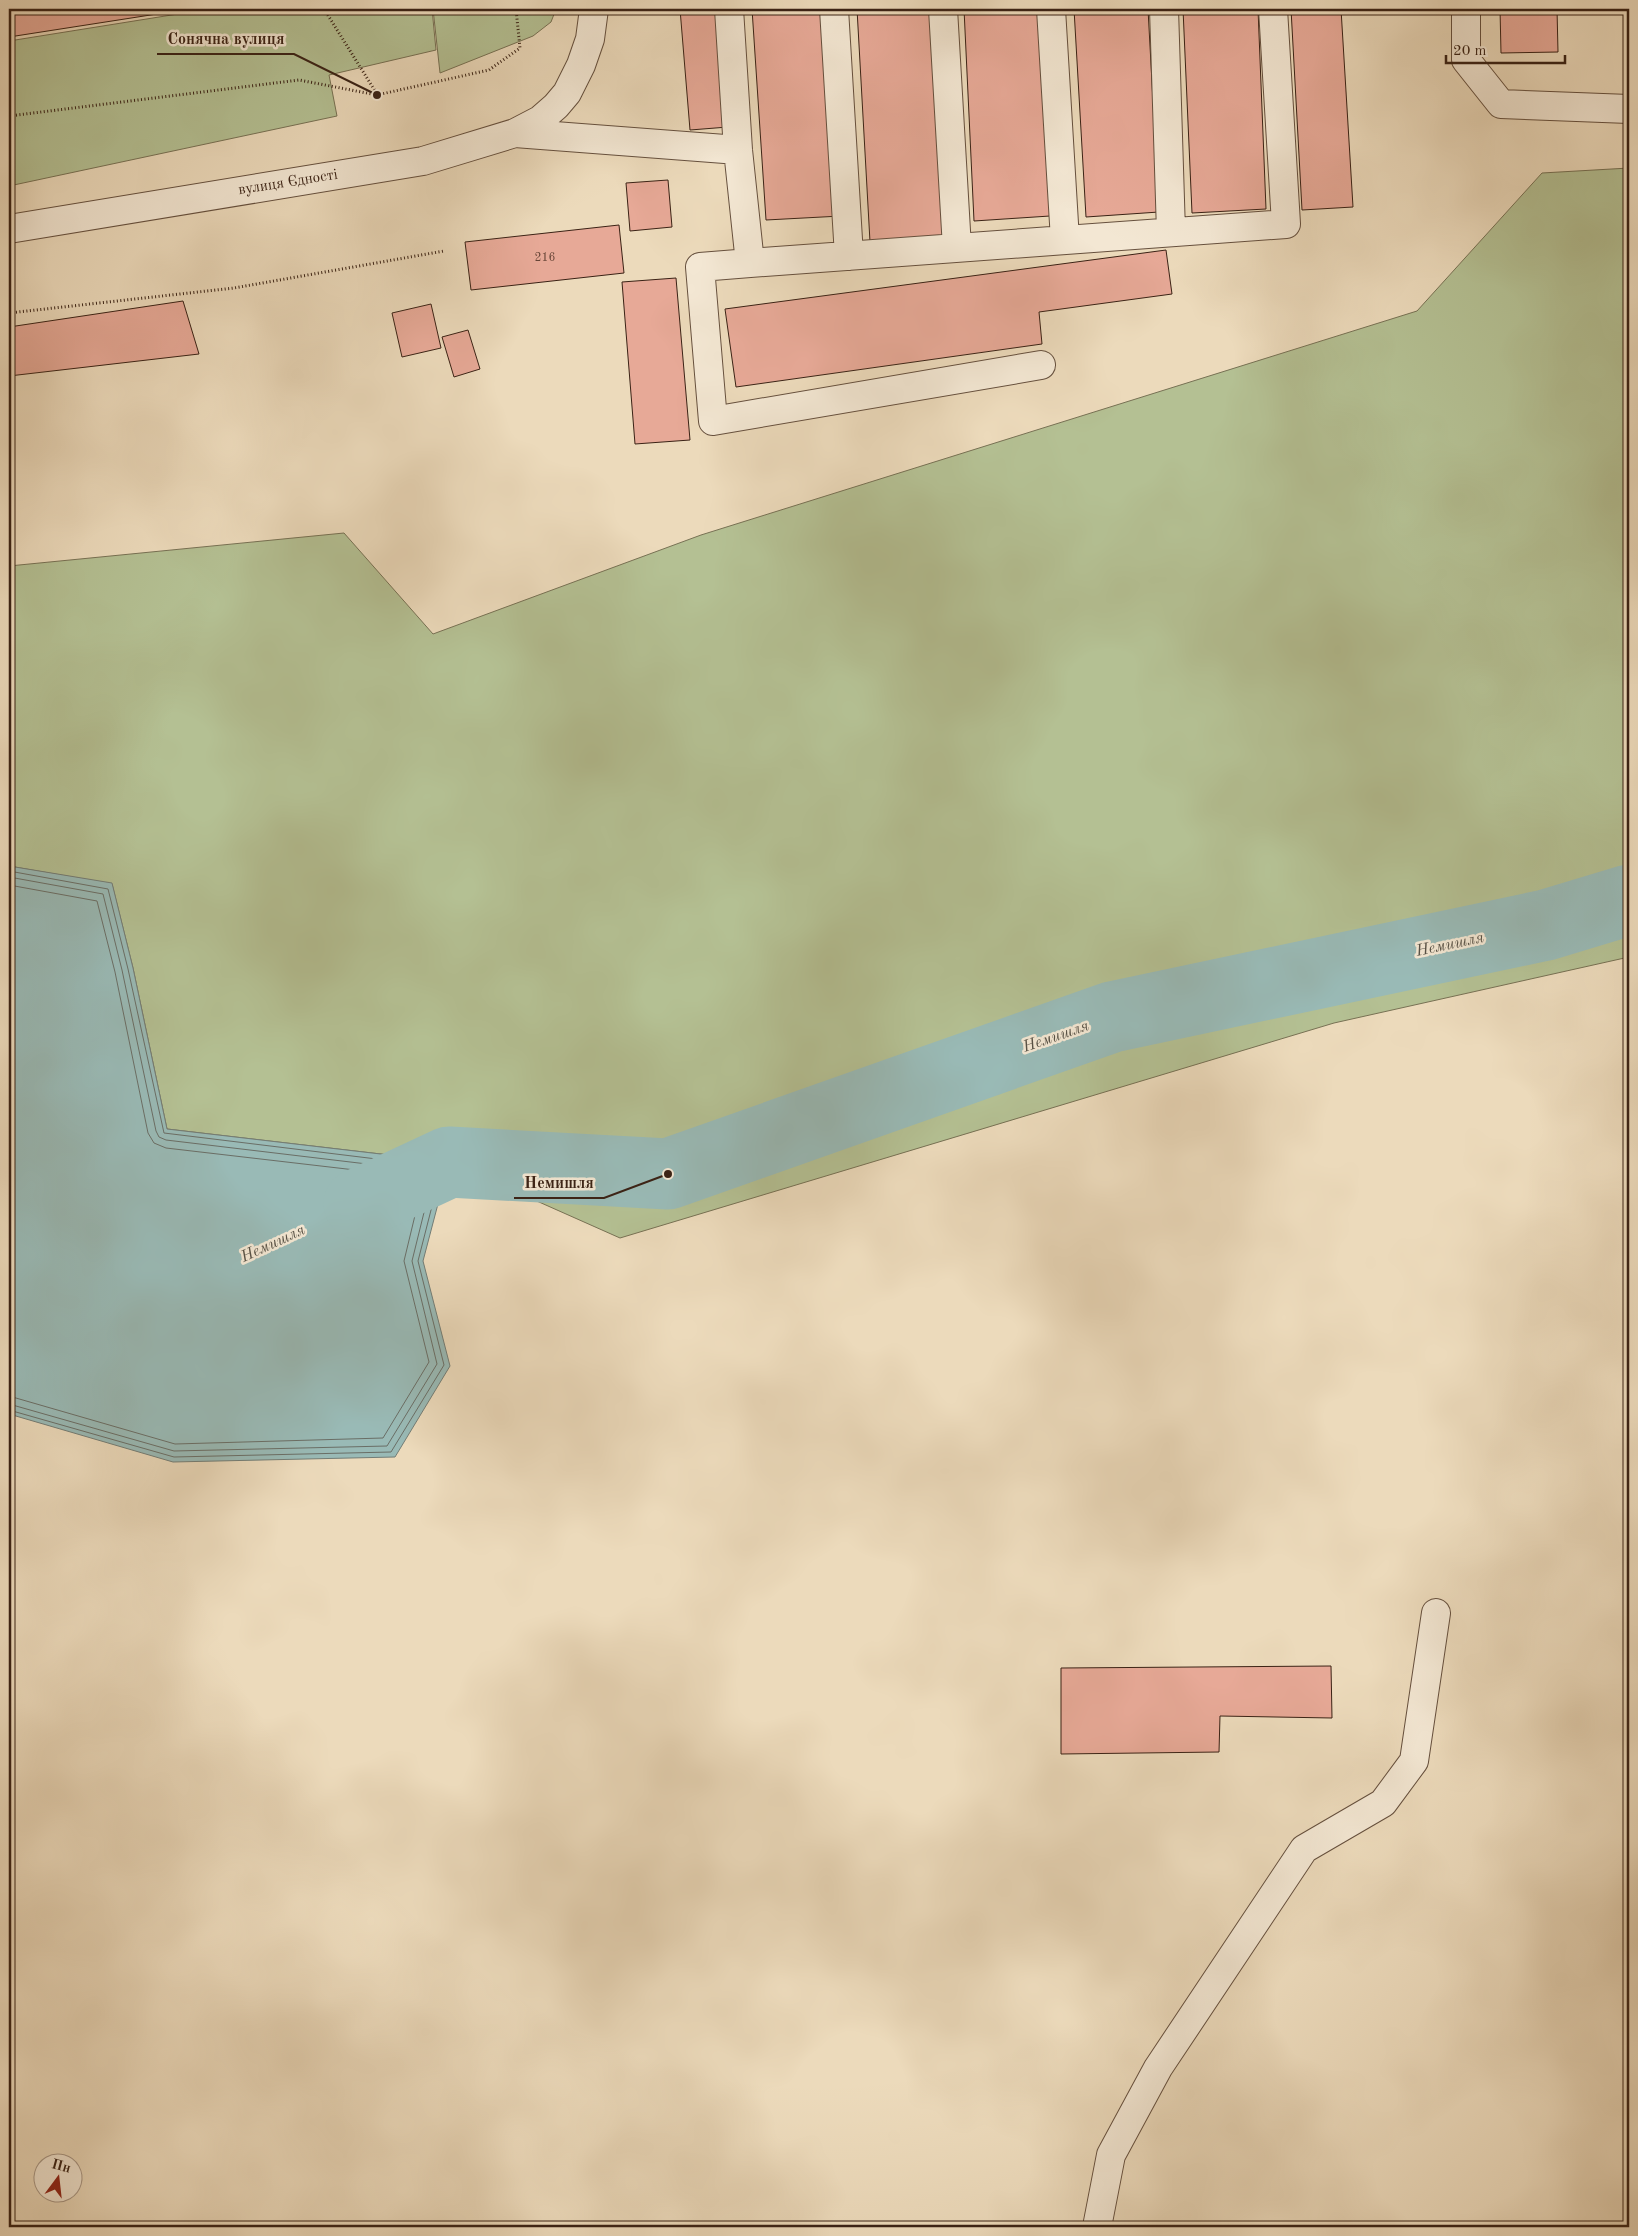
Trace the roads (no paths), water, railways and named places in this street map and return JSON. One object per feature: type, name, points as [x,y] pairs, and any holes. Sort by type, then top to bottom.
[{"type":"street","name":"вулиця Єдності","points":[[9,229],[423,161],[515,133],[540,120],[567,93],[581,65],[590,39],[594,9]]},
{"type":"street","points":[[729,9],[738,150],[750,263]]},
{"type":"street","points":[[834,9],[849,256]]},
{"type":"street","points":[[943,9],[957,248]]},
{"type":"street","points":[[1051,9],[1064,240]]},
{"type":"street","points":[[1164,9],[1171,232]]},
{"type":"street","points":[[1041,364],[713,422],[700,267],[1286,224],[1273,9]]},
{"type":"street","points":[[1466,9],[1466,60],[1501,104],[1629,108]]},
{"type":"street","points":[[515,133],[738,150]]},
{"type":"street","points":[[1097,2227],[1111,2155],[1154,2077],[1304,1849],[1383,1803],[1414,1761],[1436,1614]]},
{"type":"water","points":[[9,866],[112,883],[133,968],[167,1129],[449,1162],[423,1261],[450,1366],[395,1457],[173,1462],[9,1414]]},
{"type":"waterway","name":"Немишля","points":[[359,1204],[449,1162],[668,1174],[1112,1017],[1546,925],[1629,900]]},
{"type":"place","name":"Сонячна вулиця","points":[[377,95]]},
{"type":"place","name":"Немишля","points":[[668,1174]]}]
